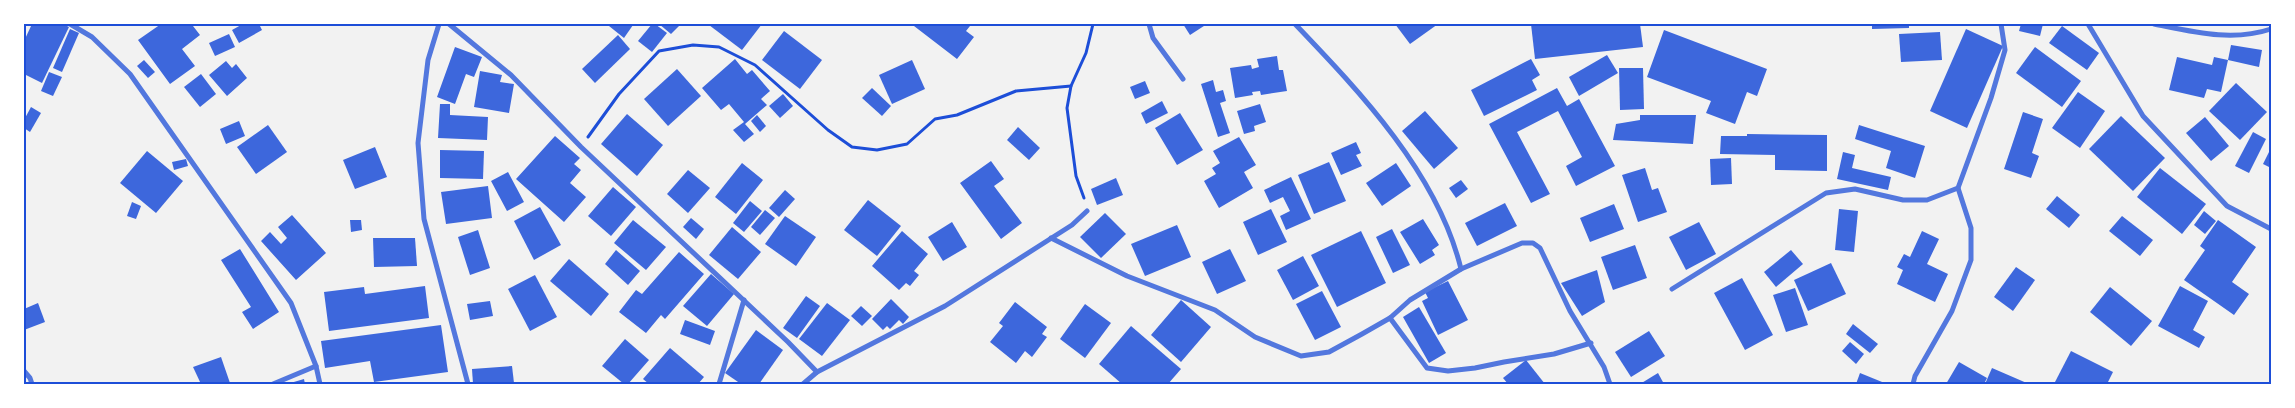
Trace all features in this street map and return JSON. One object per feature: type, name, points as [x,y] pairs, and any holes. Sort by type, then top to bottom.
[{"type":"street","points":[[70,24],[92,37],[130,74],[291,303],[316,366],[320,384]]},
{"type":"street","points":[[439,24],[428,60],[418,143],[424,219],[468,384]]},
{"type":"street","points":[[449,24],[511,75],[581,147],[744,300],[817,372]]},
{"type":"street","points":[[1149,24],[1154,38],[1184,79]]},
{"type":"street","points":[[1295,24],[1343,74],[1380,118],[1433,194],[1455,243],[1461,269]]},
{"type":"street","points":[[1913,384],[1915,376],[1952,312],[1971,260],[1971,228],[1958,188],[1991,98],[2005,50],[2001,24]]},
{"type":"street","points":[[2088,24],[2142,116],[2227,206],[2271,230]]},
{"type":"street","points":[[2154,24],[2205,34],[2252,35],[2271,29]]},
{"type":"street","points":[[1672,289],[1826,193],[1855,189],[1903,200],[1927,200],[1958,188]]},
{"type":"street","points":[[803,384],[817,372],[945,306],[1072,225],[1088,211]]},
{"type":"street","points":[[1052,238],[1127,276],[1215,310],[1255,337],[1302,356],[1329,352],[1390,318],[1410,300],[1461,269],[1522,243],[1534,244],[1540,248],[1570,311],[1604,367],[1610,384]]},
{"type":"street","points":[[719,384],[744,300]]},
{"type":"street","points":[[1390,318],[1427,368],[1441,370],[1475,368],[1554,354],[1590,343]]},
{"type":"street","points":[[273,384],[316,366]]},
{"type":"street","points":[[24,371],[32,384]]},
{"type":"path","points":[[1088,211],[1076,176],[1067,108],[1071,86],[1086,52],[1093,24]]},
{"type":"path","points":[[581,147],[619,94],[659,50],[694,45],[719,47],[755,65],[828,130],[852,147],[877,150],[907,144],[935,119],[957,115],[1016,91],[1071,86]]},
{"type":"building","points":[[32,24],[63,24],[69,27],[42,83],[24,74],[24,41]]},
{"type":"building","points":[[161,24],[196,24],[193,26],[200,35],[182,49],[195,66],[170,84],[138,40]]},
{"type":"building","points":[[240,24],[259,24],[262,30],[239,43],[232,30]]},
{"type":"building","points":[[610,24],[633,25],[624,38],[609,26]]},
{"type":"building","points":[[652,24],[655,24],[667,33],[652,52],[638,41]]},
{"type":"building","points":[[659,24],[681,24],[671,34]]},
{"type":"building","points":[[710,24],[762,24],[742,50]]},
{"type":"building","points":[[915,24],[967,24],[970,26],[966,31],[974,37],[957,59],[914,26]]},
{"type":"building","points":[[1183,24],[1207,24],[1190,35]]},
{"type":"building","points":[[1395,24],[1438,24],[1410,44]]},
{"type":"building","points":[[1531,24],[1640,24],[1643,47],[1535,59]]},
{"type":"building","points":[[1872,24],[1909,24],[1909,28],[1872,29]]},
{"type":"building","points":[[2021,24],[2043,24],[2040,36],[2019,31]]},
{"type":"building","points":[[2062,26],[2099,53],[2087,70],[2049,43]]},
{"type":"building","points":[[70,29],[79,33],[62,72],[53,68]]},
{"type":"building","points":[[1966,29],[2003,46],[1967,128],[1930,111]]},
{"type":"building","points":[[1664,30],[1767,69],[1757,96],[1747,92],[1735,124],[1706,113],[1711,101],[1647,77]]},
{"type":"building","points":[[784,31],[822,60],[800,89],[762,60]]},
{"type":"building","points":[[1940,32],[1942,60],[1901,62],[1899,34]]},
{"type":"building","points":[[229,34],[235,47],[215,56],[209,43]]},
{"type":"building","points":[[618,35],[630,49],[595,83],[582,69]]},
{"type":"building","points":[[2231,45],[2262,50],[2259,67],[2228,60]]},
{"type":"building","points":[[455,47],[482,57],[474,77],[466,74],[455,104],[437,97]]},
{"type":"building","points":[[2035,47],[2081,81],[2062,107],[2016,73]]},
{"type":"building","points":[[1607,55],[1618,73],[1579,96],[1569,77]]},
{"type":"building","points":[[1277,56],[1279,70],[1283,70],[1287,91],[1261,95],[1260,91],[1252,92],[1253,95],[1235,98],[1230,68],[1251,65],[1252,69],[1259,67],[1257,59]]},
{"type":"building","points":[[2177,57],[2212,65],[2214,57],[2228,60],[2221,92],[2207,89],[2204,98],[2169,90]]},
{"type":"building","points":[[735,59],[747,74],[752,70],[770,91],[761,99],[767,105],[745,124],[754,134],[744,142],[733,130],[744,122],[729,104],[721,110],[702,88]]},
{"type":"building","points":[[1531,59],[1540,75],[1532,80],[1537,90],[1484,116],[1471,90]]},
{"type":"building","points":[[144,60],[155,72],[148,78],[137,66]]},
{"type":"building","points":[[912,60],[925,89],[892,104],[879,75]]},
{"type":"building","points":[[226,61],[232,68],[236,64],[247,78],[227,96],[209,75]]},
{"type":"building","points":[[1619,68],[1643,68],[1644,109],[1620,110]]},
{"type":"building","points":[[677,69],[701,96],[668,126],[644,99]]},
{"type":"building","points":[[480,71],[502,75],[500,82],[514,84],[509,113],[474,107]]},
{"type":"building","points":[[49,72],[62,77],[53,96],[41,91]]},
{"type":"building","points":[[201,74],[216,94],[200,107],[184,87]]},
{"type":"building","points":[[1213,80],[1216,92],[1223,90],[1226,101],[1220,103],[1230,133],[1218,137],[1201,84]]},
{"type":"building","points":[[1145,81],[1150,93],[1135,99],[1130,87]]},
{"type":"building","points":[[2236,83],[2267,112],[2240,140],[2209,111]]},
{"type":"building","points":[[872,88],[891,106],[882,116],[862,98]]},
{"type":"building","points":[[1557,88],[1567,106],[1579,99],[1615,166],[1576,186],[1566,166],[1582,157],[1558,111],[1517,132],[1550,194],[1531,203],[1489,124]]},
{"type":"building","points":[[2078,92],[2105,111],[2080,148],[2052,128]]},
{"type":"building","points":[[783,94],[793,106],[780,118],[769,106]]},
{"type":"building","points":[[1162,101],[1168,113],[1146,124],[1141,113]]},
{"type":"building","points":[[440,104],[450,104],[450,115],[488,117],[487,140],[438,138]]},
{"type":"building","points":[[1260,104],[1266,122],[1254,126],[1255,131],[1244,134],[1237,111]]},
{"type":"building","points":[[31,107],[41,113],[30,132],[24,128],[24,120]]},
{"type":"building","points":[[1425,111],[1458,148],[1434,169],[1402,131]]},
{"type":"building","points":[[2023,112],[2043,119],[2032,153],[2039,156],[2031,178],[2004,169]]},
{"type":"building","points":[[1180,113],[1203,150],[1177,165],[1155,128]]},
{"type":"building","points":[[627,114],[663,145],[637,176],[601,144]]},
{"type":"building","points":[[757,115],[766,126],[760,132],[751,121]]},
{"type":"building","points":[[1640,115],[1696,115],[1693,144],[1613,140],[1616,124],[1640,120]]},
{"type":"building","points":[[2121,116],[2165,158],[2133,191],[2089,149]]},
{"type":"building","points":[[2205,117],[2229,146],[2211,161],[2186,133]]},
{"type":"building","points":[[239,121],[245,136],[226,144],[220,129]]},
{"type":"building","points":[[268,125],[287,152],[256,174],[237,147]]},
{"type":"building","points":[[1859,125],[1925,146],[1915,178],[1886,168],[1891,151],[1855,139]]},
{"type":"building","points":[[1018,127],[1040,148],[1029,160],[1007,140]]},
{"type":"building","points":[[2253,132],[2266,139],[2249,173],[2235,166]]},
{"type":"building","points":[[1747,134],[1827,135],[1827,171],[1775,170],[1775,155],[1720,154],[1721,136],[1747,136]]},
{"type":"building","points":[[555,136],[580,158],[574,164],[581,170],[570,183],[586,197],[564,222],[516,179]]},
{"type":"building","points":[[1239,137],[1256,165],[1244,172],[1253,188],[1219,208],[1204,181],[1216,174],[1212,168],[1220,163],[1213,151]]},
{"type":"building","points":[[1356,142],[1361,153],[1356,155],[1362,166],[1341,175],[1331,153]]},
{"type":"building","points":[[375,147],[387,177],[355,189],[343,160]]},
{"type":"building","points":[[440,150],[484,151],[483,179],[440,178]]},
{"type":"building","points":[[147,151],[183,181],[156,213],[120,183]]},
{"type":"building","points":[[2271,151],[2271,168],[2263,164]]},
{"type":"building","points":[[1843,152],[1855,155],[1852,168],[1891,177],[1888,190],[1837,179]]},
{"type":"building","points":[[1731,158],[1732,184],[1711,185],[1710,159]]},
{"type":"building","points":[[186,159],[188,166],[174,170],[172,162]]},
{"type":"building","points":[[991,161],[1004,179],[994,186],[1022,223],[1001,239],[960,183]]},
{"type":"building","points":[[1329,162],[1346,201],[1314,214],[1298,175]]},
{"type":"building","points":[[742,163],[763,180],[736,214],[715,197]]},
{"type":"building","points":[[1396,163],[1411,186],[1382,206],[1366,183]]},
{"type":"building","points":[[1645,168],[1652,190],[1658,188],[1667,212],[1638,222],[1622,175]]},
{"type":"building","points":[[2160,168],[2206,204],[2182,234],[2137,197]]},
{"type":"building","points":[[688,170],[710,188],[688,213],[667,194]]},
{"type":"building","points":[[508,172],[524,202],[507,211],[491,181]]},
{"type":"building","points":[[1291,177],[1311,219],[1286,230],[1280,216],[1290,211],[1283,197],[1270,203],[1264,190]]},
{"type":"building","points":[[1116,178],[1123,195],[1097,205],[1091,189]]},
{"type":"building","points":[[1461,180],[1468,189],[1456,198],[1449,188]]},
{"type":"building","points":[[488,186],[492,218],[446,224],[441,192]]},
{"type":"building","points":[[613,187],[636,207],[611,236],[588,216]]},
{"type":"building","points":[[785,190],[795,199],[779,217],[769,208]]},
{"type":"building","points":[[2057,196],[2080,215],[2069,228],[2046,209]]},
{"type":"building","points":[[868,200],[901,226],[877,256],[844,230]]},
{"type":"building","points":[[750,201],[762,211],[744,232],[733,223]]},
{"type":"building","points":[[132,202],[141,206],[136,219],[127,216]]},
{"type":"building","points":[[1505,203],[1517,226],[1477,246],[1465,223]]},
{"type":"building","points":[[1614,204],[1624,229],[1590,242],[1580,218]]},
{"type":"building","points":[[540,207],[561,245],[534,260],[514,221]]},
{"type":"building","points":[[1271,209],[1287,242],[1258,255],[1243,222]]},
{"type":"building","points":[[1839,209],[1858,211],[1854,252],[1835,250]]},
{"type":"building","points":[[765,210],[775,218],[760,235],[751,227]]},
{"type":"building","points":[[2204,211],[2216,221],[2205,234],[2194,225]]},
{"type":"building","points":[[1105,213],[1126,234],[1101,258],[1080,237]]},
{"type":"building","points":[[292,215],[326,253],[296,280],[261,241],[270,232],[281,244],[287,238],[278,227]]},
{"type":"building","points":[[785,216],[816,237],[796,266],[765,244]]},
{"type":"building","points":[[2122,216],[2153,240],[2140,256],[2109,231]]},
{"type":"building","points":[[691,218],[704,229],[696,239],[683,227]]},
{"type":"building","points":[[1423,219],[1439,245],[1432,250],[1435,255],[1420,264],[1400,232]]},
{"type":"building","points":[[350,220],[361,220],[362,230],[351,232]]},
{"type":"building","points":[[633,220],[666,247],[646,270],[614,243]]},
{"type":"building","points":[[2218,220],[2256,247],[2232,282],[2249,294],[2234,315],[2184,280],[2205,250],[2200,246]]},
{"type":"building","points":[[952,222],[967,247],[943,261],[928,237]]},
{"type":"building","points":[[1699,222],[1716,254],[1686,270],[1669,237]]},
{"type":"building","points":[[1177,225],[1191,257],[1145,276],[1131,244]]},
{"type":"building","points":[[732,227],[761,252],[738,279],[709,255]]},
{"type":"building","points":[[1392,229],[1410,265],[1393,273],[1376,237]]},
{"type":"building","points":[[478,230],[490,268],[470,275],[458,237]]},
{"type":"building","points":[[902,231],[928,254],[914,271],[919,275],[910,286],[906,283],[899,290],[872,266]]},
{"type":"building","points":[[1361,231],[1386,283],[1337,307],[1311,255]]},
{"type":"building","points":[[1922,231],[1939,239],[1927,264],[1948,274],[1935,302],[1897,284],[1903,270],[1897,267],[1904,254],[1910,257]]},
{"type":"building","points":[[373,238],[415,238],[417,266],[374,267]]},
{"type":"building","points":[[1635,245],[1647,278],[1613,290],[1601,257]]},
{"type":"building","points":[[240,249],[279,312],[253,329],[242,312],[251,307],[221,260]]},
{"type":"building","points":[[1230,249],[1246,281],[1217,294],[1202,262]]},
{"type":"building","points":[[616,250],[640,271],[628,285],[605,264]]},
{"type":"building","points":[[1791,250],[1803,264],[1776,287],[1764,272]]},
{"type":"building","points":[[679,252],[704,274],[665,319],[661,315],[646,333],[619,312],[636,290],[642,294]]},
{"type":"building","points":[[1303,256],[1319,286],[1293,300],[1277,270]]},
{"type":"building","points":[[569,259],[609,294],[591,316],[550,281]]},
{"type":"building","points":[[1831,263],[1846,294],[1808,311],[1794,280]]},
{"type":"building","points":[[2016,267],[2035,280],[2013,311],[1994,297]]},
{"type":"building","points":[[1597,270],[1605,302],[1582,316],[1561,283]]},
{"type":"building","points":[[711,274],[734,294],[707,326],[683,306]]},
{"type":"building","points":[[535,275],[557,317],[530,331],[508,289]]},
{"type":"building","points":[[1742,278],[1773,335],[1745,350],[1714,293]]},
{"type":"building","points":[[1448,281],[1468,320],[1438,335],[1422,301],[1428,298],[1425,292]]},
{"type":"building","points":[[425,286],[429,318],[329,331],[324,292],[364,287],[365,294]]},
{"type":"building","points":[[2180,286],[2208,301],[2193,330],[2205,337],[2199,348],[2158,326]]},
{"type":"building","points":[[2110,287],[2152,321],[2131,346],[2090,312]]},
{"type":"building","points":[[1795,288],[1808,325],[1786,332],[1773,295]]},
{"type":"building","points":[[1322,291],[1341,327],[1315,340],[1296,304]]},
{"type":"building","points":[[806,296],[820,306],[797,338],[783,328]]},
{"type":"building","points":[[891,299],[909,317],[903,324],[899,320],[890,329],[887,326],[883,330],[872,319]]},
{"type":"building","points":[[1181,300],[1211,327],[1181,362],[1151,335]]},
{"type":"building","points":[[490,301],[493,316],[470,320],[467,304]]},
{"type":"building","points":[[1015,302],[1047,327],[1042,334],[1047,337],[1032,357],[1025,351],[1016,363],[990,342],[1003,326],[999,323]]},
{"type":"building","points":[[38,303],[45,322],[24,330],[24,309]]},
{"type":"building","points":[[827,303],[850,320],[822,356],[799,339]]},
{"type":"building","points":[[1085,304],[1111,323],[1085,358],[1060,339]]},
{"type":"building","points":[[861,306],[872,316],[862,326],[851,316]]},
{"type":"building","points":[[1419,307],[1446,353],[1429,363],[1403,317]]},
{"type":"building","points":[[685,320],[715,331],[710,345],[680,334]]},
{"type":"building","points":[[1853,324],[1878,344],[1870,353],[1846,334]]},
{"type":"building","points":[[441,325],[448,372],[374,382],[370,361],[325,368],[321,341]]},
{"type":"building","points":[[1131,326],[1181,369],[1168,384],[1122,384],[1099,364]]},
{"type":"building","points":[[756,330],[783,350],[759,384],[741,384],[725,373]]},
{"type":"building","points":[[1649,331],[1665,356],[1631,377],[1615,352]]},
{"type":"building","points":[[625,339],[649,360],[628,384],[624,384],[602,366]]},
{"type":"building","points":[[1850,342],[1864,354],[1856,364],[1842,351]]},
{"type":"building","points":[[670,348],[704,377],[698,384],[649,384],[643,379]]},
{"type":"building","points":[[2071,351],[2113,372],[2107,384],[2060,384],[2055,382]]},
{"type":"building","points":[[221,357],[230,383],[201,384],[193,367]]},
{"type":"building","points":[[1526,360],[1545,384],[1508,384],[1503,378]]},
{"type":"building","points":[[1959,362],[1987,378],[1984,384],[1946,384]]},
{"type":"building","points":[[512,366],[514,383],[473,384],[472,369]]},
{"type":"building","points":[[1992,368],[2029,384],[1985,384]]},
{"type":"building","points":[[1658,373],[1664,384],[1640,384]]},
{"type":"building","points":[[1860,373],[1887,384],[1856,384]]},
{"type":"building","points":[[304,379],[305,384],[287,384]]}]
